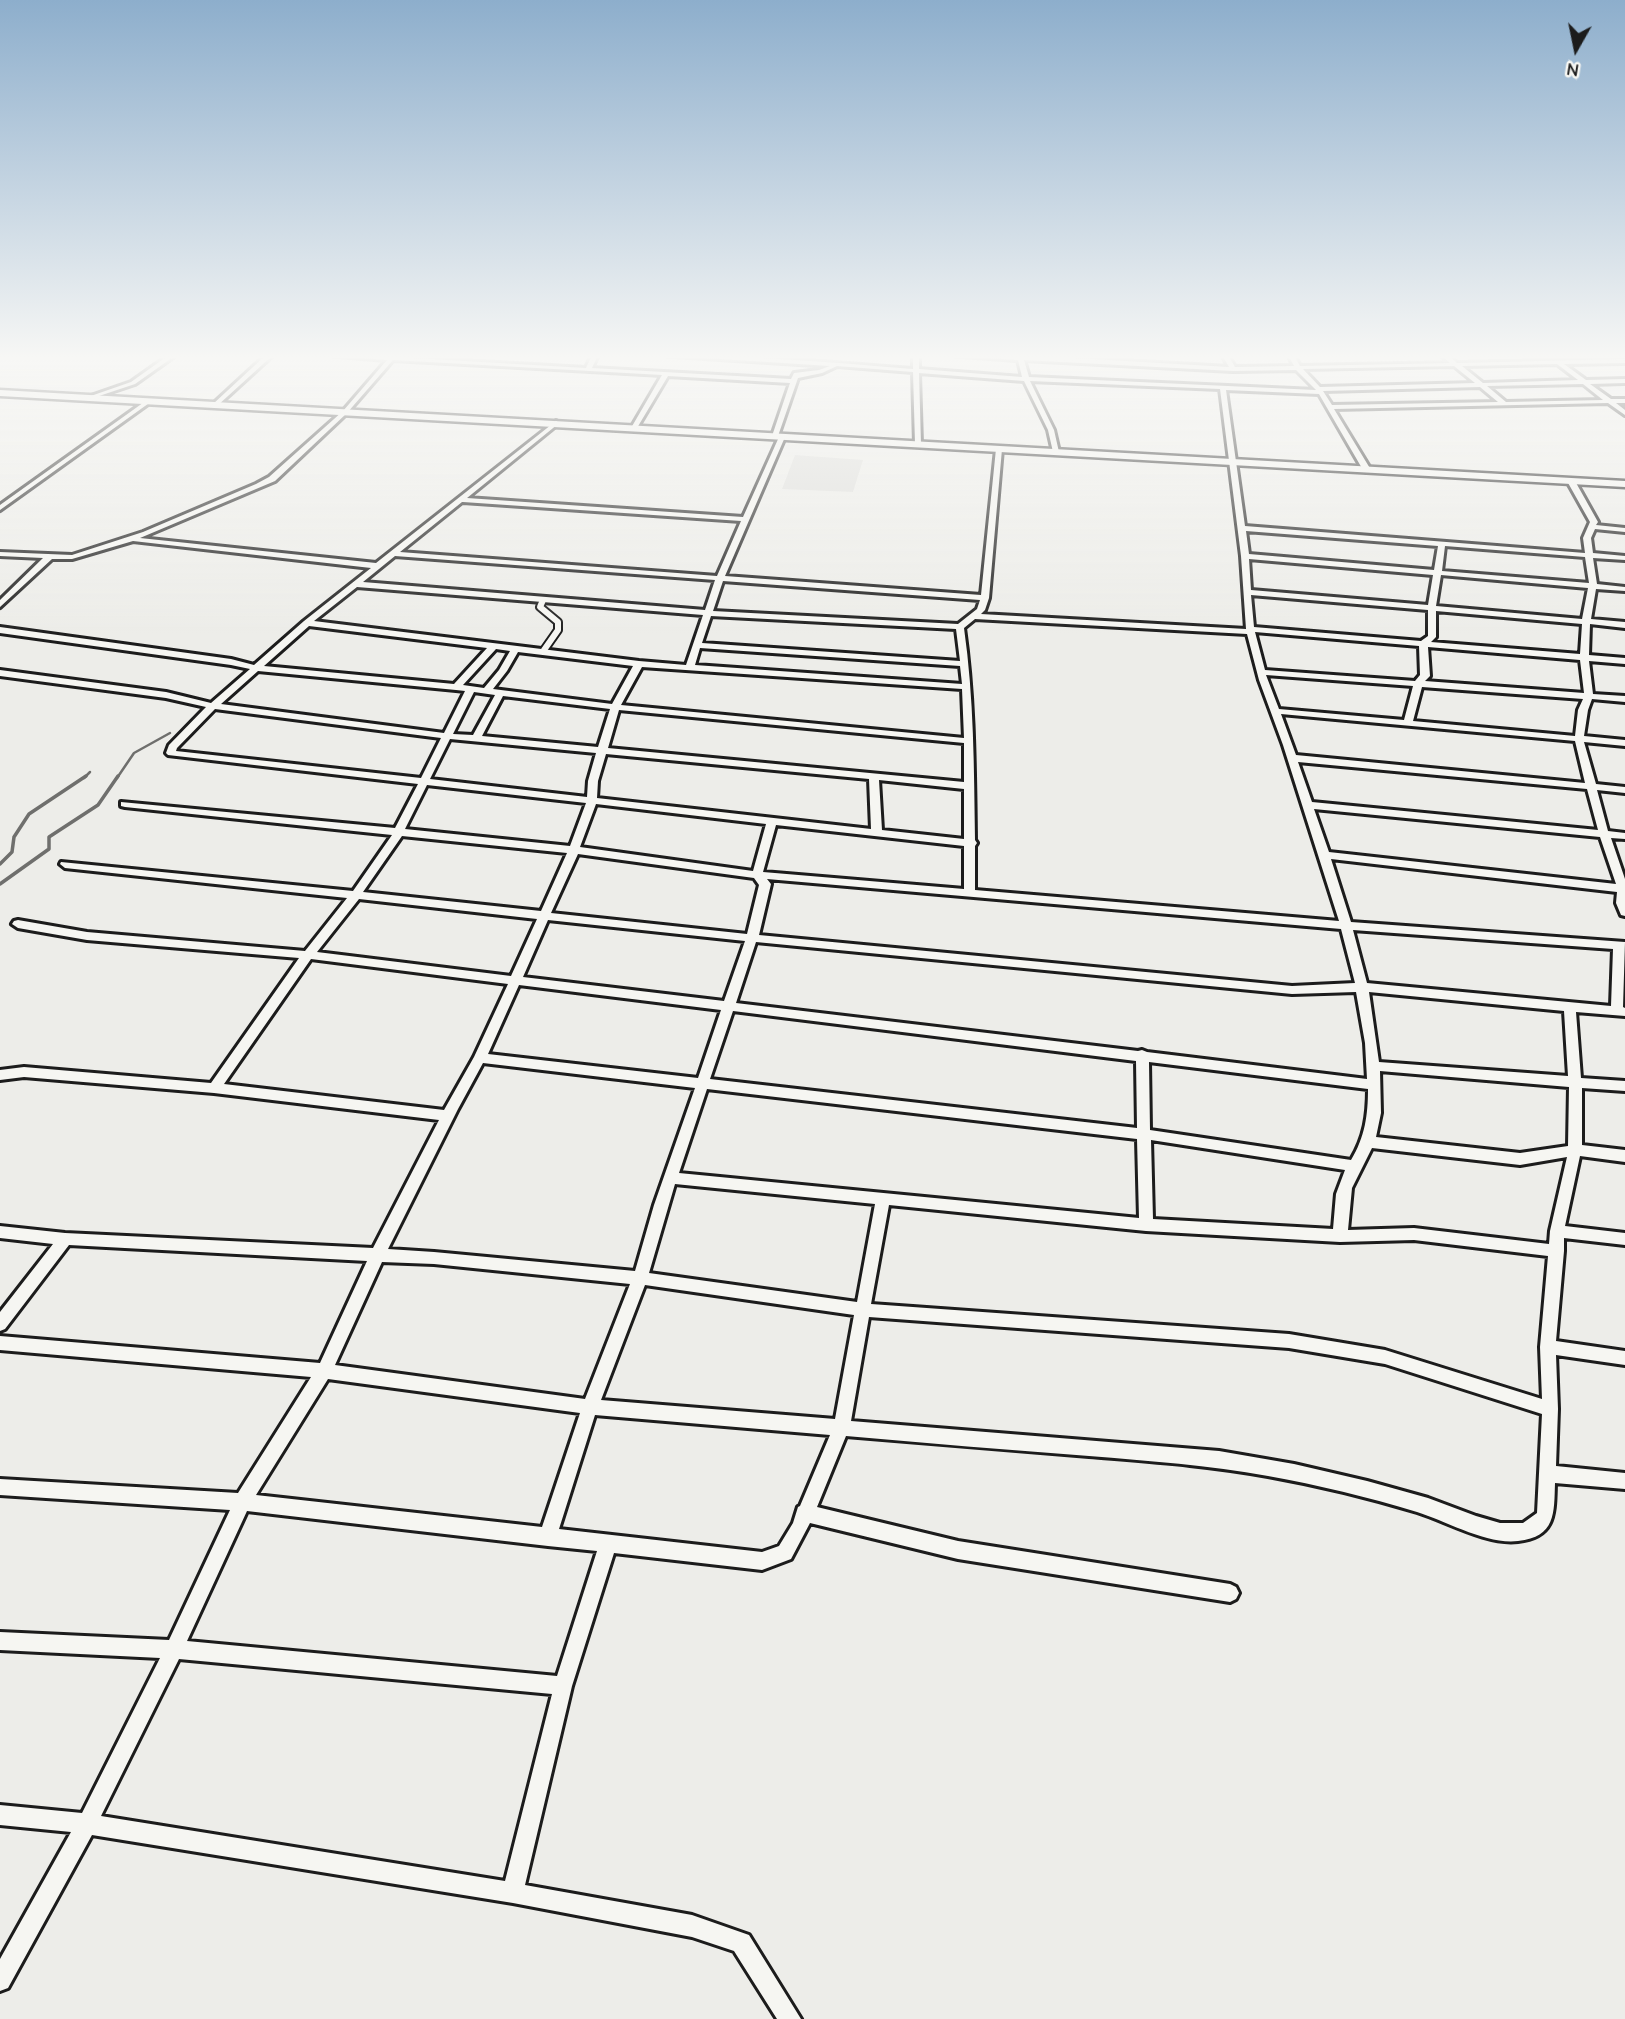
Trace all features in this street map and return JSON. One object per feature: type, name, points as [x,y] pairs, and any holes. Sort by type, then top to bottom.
[{"type":"main road","points":[[1003,449],[1625,484]]},
{"type":"street","points":[[0,508],[82,449]]},
{"type":"street","points":[[0,554],[72,557],[132,539],[272,479],[304,449]]},
{"type":"street","points":[[525,449],[257,668],[213,706],[172,747],[171,753],[972,843]]},
{"type":"street","points":[[689,669],[719,580],[773,449]]},
{"type":"street","points":[[358,584],[707,613],[960,627],[981,610],[985,598],[999,449]]},
{"type":"street","points":[[1233,449],[1245,555],[1250,631],[1273,711],[1293,758],[1326,855],[1361,987],[1373,1066],[1373,1124],[1368,1142],[1353,1166],[1341,1206],[1340,1236]]},
{"type":"street","points":[[1354,449],[1367,470]]},
{"type":"street","points":[[1571,481],[1594,522],[1587,538],[1593,586],[1586,621],[1584,657],[1589,696],[1583,710],[1579,740],[1590,788],[1624,889],[1622,903],[1625,912]]},
{"type":"street","points":[[463,500],[746,519]]},
{"type":"street","points":[[1593,527],[1625,530]]},
{"type":"street","points":[[1240,528],[1625,558]]},
{"type":"street","points":[[132,539],[379,566]]},
{"type":"street","points":[[1423,644],[1432,637],[1432,608],[1442,543]]},
{"type":"street","points":[[394,554],[985,598]]},
{"type":"street","points":[[1245,555],[1625,589]]},
{"type":"street","points":[[0,605],[48,558]]},
{"type":"street","points":[[1248,592],[1625,625]]},
{"type":"street","points":[[543,600],[540,607],[558,622],[558,630],[544,650]]},
{"type":"street","points":[[973,616],[1250,631],[1625,661]]},
{"type":"street","points":[[311,623],[689,669],[967,687]]},
{"type":"street","points":[[960,627],[966,664],[970,741],[972,843],[969,892]]},
{"type":"street","points":[[0,630],[231,662],[257,668],[456,687],[615,708],[970,741]]},
{"type":"street","points":[[1408,723],[1419,682],[1425,676],[1423,644]]},
{"type":"street","points":[[697,645],[966,664]]},
{"type":"street","points":[[456,687],[494,646]]},
{"type":"street","points":[[486,691],[503,671],[516,648]]},
{"type":"street","points":[[0,1980],[87,1824],[174,1649],[242,1502],[324,1371],[378,1254],[447,1116],[481,1058],[574,850],[592,801],[593,781],[601,762],[615,708],[639,664]]},
{"type":"street","points":[[1262,672],[1625,699]]},
{"type":"street","points":[[0,673],[166,695],[213,706],[447,736],[969,786]]},
{"type":"street","points":[[214,1088],[309,955],[356,895],[398,833],[471,689]]},
{"type":"street","points":[[476,738],[500,692]]},
{"type":"street","points":[[1273,711],[1625,743]]},
{"type":"street","points":[[1293,758],[1625,790]]},
{"type":"street","points":[[874,777],[877,834]]},
{"type":"street","points":[[65,864],[752,938],[1292,990],[1361,987],[1621,1012],[1622,946],[757,875],[574,850],[125,804]]},
{"type":"street","points":[[1307,805],[1625,836]]},
{"type":"street","points":[[757,875],[772,821]]},
{"type":"street","points":[[1326,855],[1624,889]]},
{"type":"street","points":[[548,1537],[590,1408],[640,1278],[727,1006],[752,938],[765,884],[757,875]]},
{"type":"street","points":[[18,924],[87,936],[309,955],[1374,1085]]},
{"type":"street","points":[[0,1343],[324,1371],[590,1408],[1231,1461],[1306,1473],[1418,1503],[1479,1526],[1515,1533],[1532,1529],[1545,1517],[1549,1474],[1548,1347],[1557,1231],[1575,1150],[1575,1083],[1570,1009]]},
{"type":"street","points":[[1142,1055],[1146,1226]]},
{"type":"street","points":[[481,1058],[1144,1135],[1353,1166]]},
{"type":"street","points":[[1373,1066],[1625,1086]]},
{"type":"street","points":[[0,1075],[24,1072],[214,1088],[447,1116]]},
{"type":"street","points":[[1368,1142],[1521,1159],[1575,1150],[1625,1156]]},
{"type":"street","points":[[671,1178],[1146,1226],[1340,1236],[1414,1234],[1556,1251]]},
{"type":"street","points":[[0,1487],[242,1502],[762,1561],[785,1553],[799,1529],[841,1429],[883,1198]]},
{"type":"street","points":[[1557,1231],[1625,1239]]},
{"type":"street","points":[[0,1232],[65,1239],[378,1254],[640,1278],[864,1310],[1289,1340],[1385,1357],[1550,1409]]},
{"type":"street","points":[[0,1324],[65,1239]]},
{"type":"street","points":[[1548,1347],[1625,1358]]},
{"type":"street","points":[[1549,1474],[1625,1481]]},
{"type":"street","points":[[804,1513],[958,1549],[1230,1593]]},
{"type":"street","points":[[513,1893],[564,1686],[608,1544]]},
{"type":"street","points":[[0,1641],[174,1649],[564,1686]]},
{"type":"street","points":[[0,1815],[87,1824],[513,1893],[692,1926],[741,1943],[790,2019]]},
{"type":"shaded area","points":[[795,455],[863,460],[853,492],[782,489]]},
{"type":"waterway","points":[[117,778],[134,753],[170,733]]},
{"type":"waterway","points":[[86,776],[90,772]]},
{"type":"waterway","points":[[0,864],[12,852],[14,837],[29,814],[86,776]]},
{"type":"waterway","points":[[0,884],[49,849],[49,837],[98,805],[118,776]]}]
